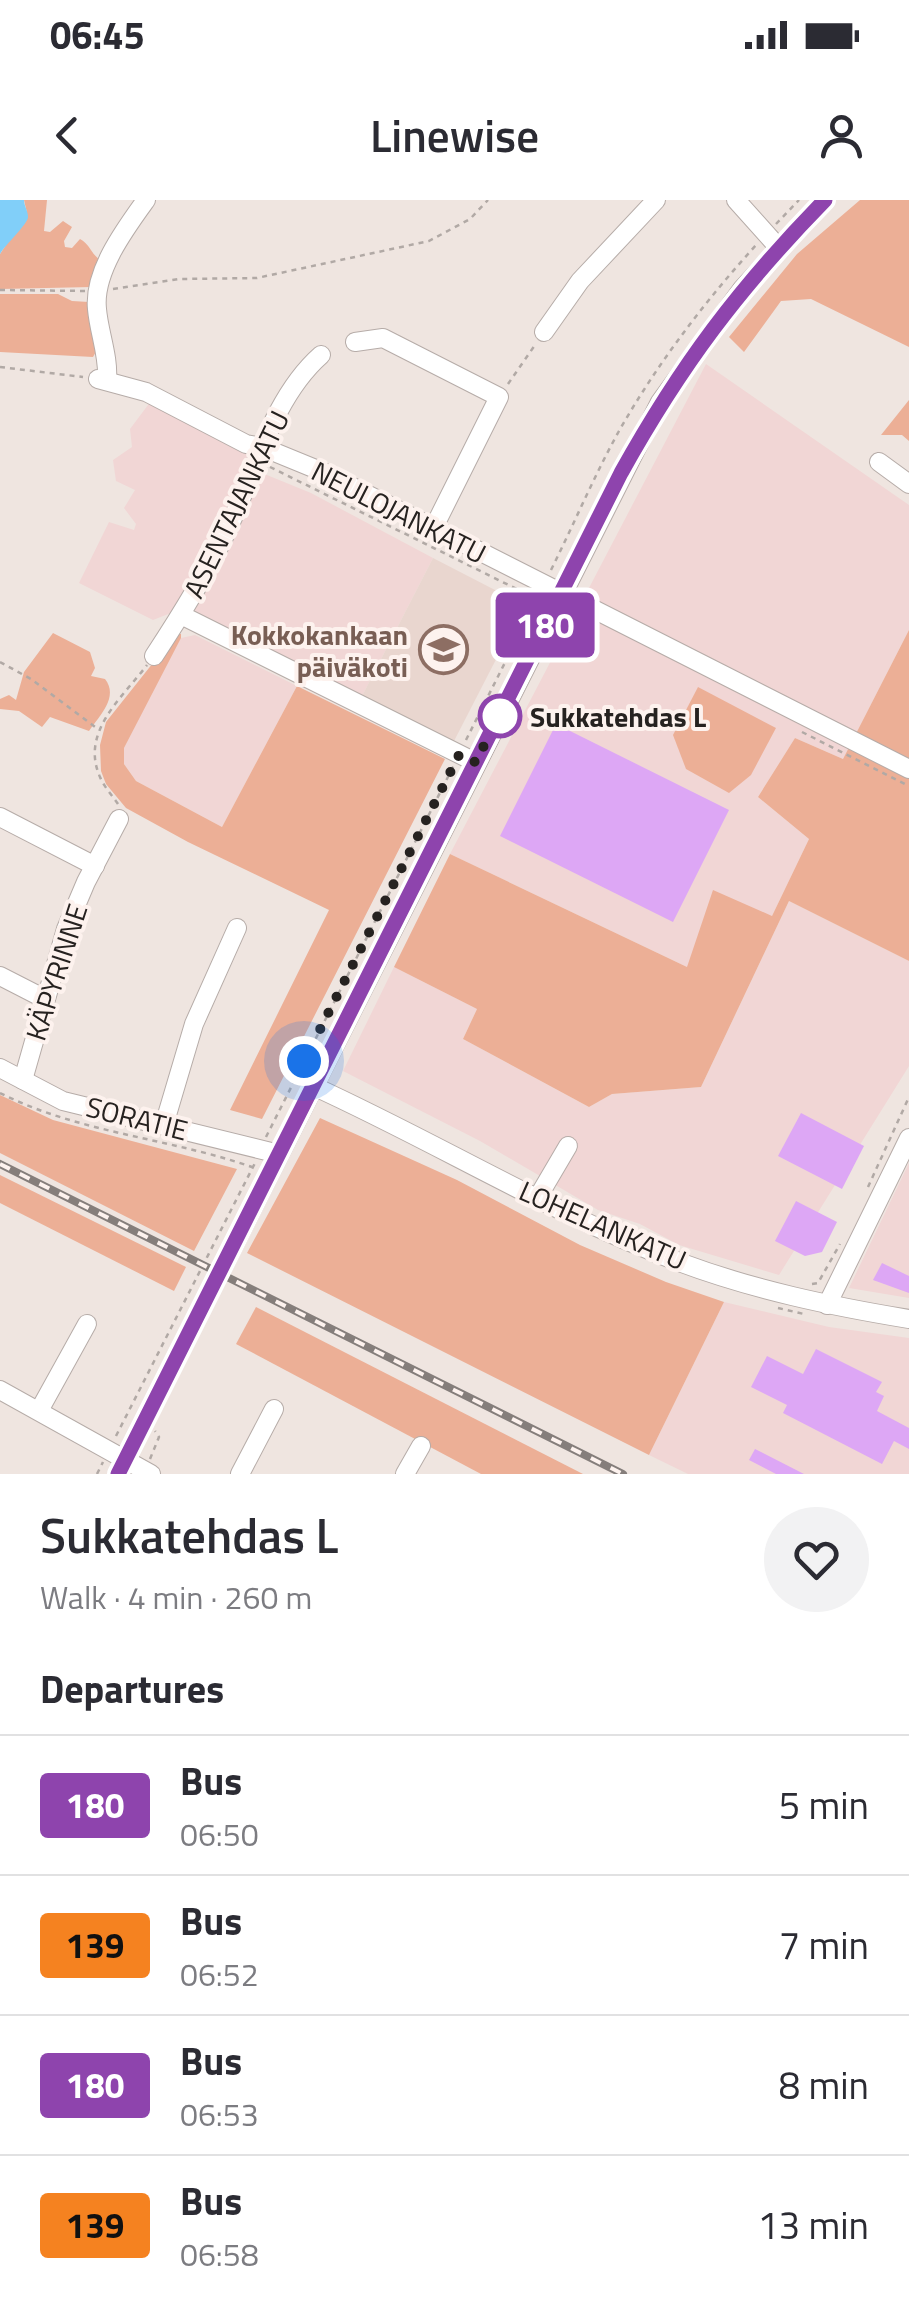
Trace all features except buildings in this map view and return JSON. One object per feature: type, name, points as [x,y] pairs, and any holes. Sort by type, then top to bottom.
[{"type":"street","points":[[103,380],[108,365],[97,292],[125,231],[146,200]]},
{"type":"street","points":[[544,332],[580,281],[656,200]]},
{"type":"street","points":[[736,200],[772,241]]},
{"type":"street","points":[[118,1460],[313,1086],[467,759],[549,596],[660,402],[772,241],[825,200]]},
{"type":"street","points":[[355,342],[383,338],[498,397],[432,529]]},
{"type":"street","name":"ASENTAJANKATU","points":[[154,656],[226,535],[258,454],[306,368],[321,355]]},
{"type":"street","name":"NEULOJANKATU","points":[[103,380],[146,392],[258,454],[323,472],[549,596],[909,769]]},
{"type":"street","points":[[879,462],[909,484]]},
{"type":"street","points":[[181,615],[467,759]]},
{"type":"street","points":[[0,817],[95,866]]},
{"type":"street","name":"KÄPYRINNE","points":[[23,1080],[66,929],[119,818]]},
{"type":"street","points":[[164,1125],[194,1024],[236,928]]},
{"type":"street","points":[[0,976],[44,999]]},
{"type":"street","name":"SORATIE","points":[[0,1068],[63,1100],[279,1154]]},
{"type":"street","name":"LOHELANKATU","points":[[313,1086],[678,1262],[795,1305],[827,1305],[909,1319]]},
{"type":"street","points":[[827,1305],[909,1138]]},
{"type":"street","points":[[538,1196],[568,1146]]},
{"type":"street","points":[[40,1409],[87,1324]]},
{"type":"street","points":[[0,1390],[40,1409],[118,1460],[152,1474]]},
{"type":"street","points":[[240,1474],[274,1408]]},
{"type":"street","points":[[406,1474],[421,1446]]},
{"type":"path","points":[[0,290],[97,292],[180,279],[257,278],[429,241],[470,219],[488,200]]},
{"type":"path","points":[[98,1474],[118,1460],[260,1148],[467,759],[549,596],[629,416],[704,308],[772,241],[799,200]]},
{"type":"path","points":[[498,397],[544,332]]},
{"type":"path","points":[[0,367],[103,380]]},
{"type":"path","points":[[258,454],[314,486],[549,596]]},
{"type":"path","points":[[119,818],[118,805],[100,780],[96,765],[98,729],[154,656]]},
{"type":"path","points":[[0,662],[98,729]]},
{"type":"path","points":[[790,726],[909,786]]},
{"type":"path","points":[[0,1093],[54,1118],[223,1157],[253,1168]]},
{"type":"path","points":[[865,1193],[909,1098]]},
{"type":"path","points":[[795,1305],[803,1285],[818,1284],[841,1242]]},
{"type":"shaded area","points":[[24,200],[47,200],[44,231],[50,232],[63,221],[72,227],[65,247],[72,248],[80,239],[103,262],[92,287],[0,289],[0,254],[27,213]]},
{"type":"shaded area","points":[[860,200],[909,200],[909,347],[811,299],[781,301],[744,352],[729,337],[797,254]]},
{"type":"shaded area","points":[[0,294],[58,294],[72,301],[89,302],[98,348],[93,357],[0,352]]},
{"type":"shaded area","points":[[706,364],[909,505],[909,630],[843,759],[795,738],[758,797],[809,839],[772,916],[687,967],[450,854]]},
{"type":"shaded area","points":[[909,400],[909,441],[902,435],[881,435]]},
{"type":"shaded area","points":[[151,401],[256,455],[250,468],[311,493],[433,558],[362,696],[181,609],[153,620],[79,583],[109,522],[134,530],[136,524],[124,508],[135,490],[116,481],[113,460],[132,447],[130,429]]},
{"type":"shaded area","name":"Kokkokankaan päiväkoti","points":[[433,558],[524,605],[453,743],[362,696]]},
{"type":"shaded area","points":[[909,630],[909,961],[789,901],[701,1087],[612,1094],[589,1107],[463,1039],[477,1009],[394,967],[450,854],[687,967],[713,890],[772,916],[809,839],[758,797],[795,738],[843,759]]},
{"type":"shaded area","points":[[53,633],[90,652],[95,668],[91,676],[105,679],[109,686],[106,706],[89,731],[50,717],[42,727],[19,711],[0,709],[0,699],[9,695],[16,700],[24,672]]},
{"type":"shaded area","points":[[176,634],[181,634],[181,638],[124,748],[124,764],[136,781],[222,827],[297,686],[445,759],[262,1119],[230,1110],[329,910],[126,808],[106,784],[100,745],[106,722]]},
{"type":"shaded area","points":[[195,635],[297,686],[222,827],[136,781],[124,764],[124,748],[174,648],[181,638]]},
{"type":"shaded area","points":[[698,687],[776,728],[751,775],[729,793],[686,769],[673,735]]},
{"type":"shaded area","points":[[789,901],[909,961],[909,1066],[779,1275],[679,1245],[640,1224],[598,1210],[480,1141],[343,1071],[394,967],[477,1009],[463,1039],[589,1107],[612,1094],[701,1087]]},
{"type":"shaded area","points":[[0,1095],[53,1120],[237,1169],[194,1251],[0,1153]]},
{"type":"shaded area","points":[[320,1118],[457,1180],[580,1245],[724,1302],[649,1455],[247,1253]]},
{"type":"shaded area","points":[[909,1163],[909,1298],[849,1288]]},
{"type":"shaded area","points":[[0,1175],[186,1267],[174,1291],[0,1203]]},
{"type":"shaded area","points":[[724,1302],[829,1327],[909,1338],[909,1474],[688,1474],[649,1455]]},
{"type":"shaded area","points":[[256,1307],[583,1474],[481,1474],[236,1344]]},
{"type":"water","points":[[0,200],[24,200],[28,217],[0,254]]},
{"type":"railway","points":[[0,1164],[623,1474]]},
{"type":"bus line","name":"180","points":[[118,1474],[660,402],[742,289],[825,200]]},
{"type":"place","name":"Kokkokankaan päiväkoti","points":[[443,650]]},
{"type":"place","name":"Sukkatehdas L","points":[[500,716]]},
{"type":"route","points":[[304,1061],[459,755],[475,762],[503,711],[500,716]]}]
